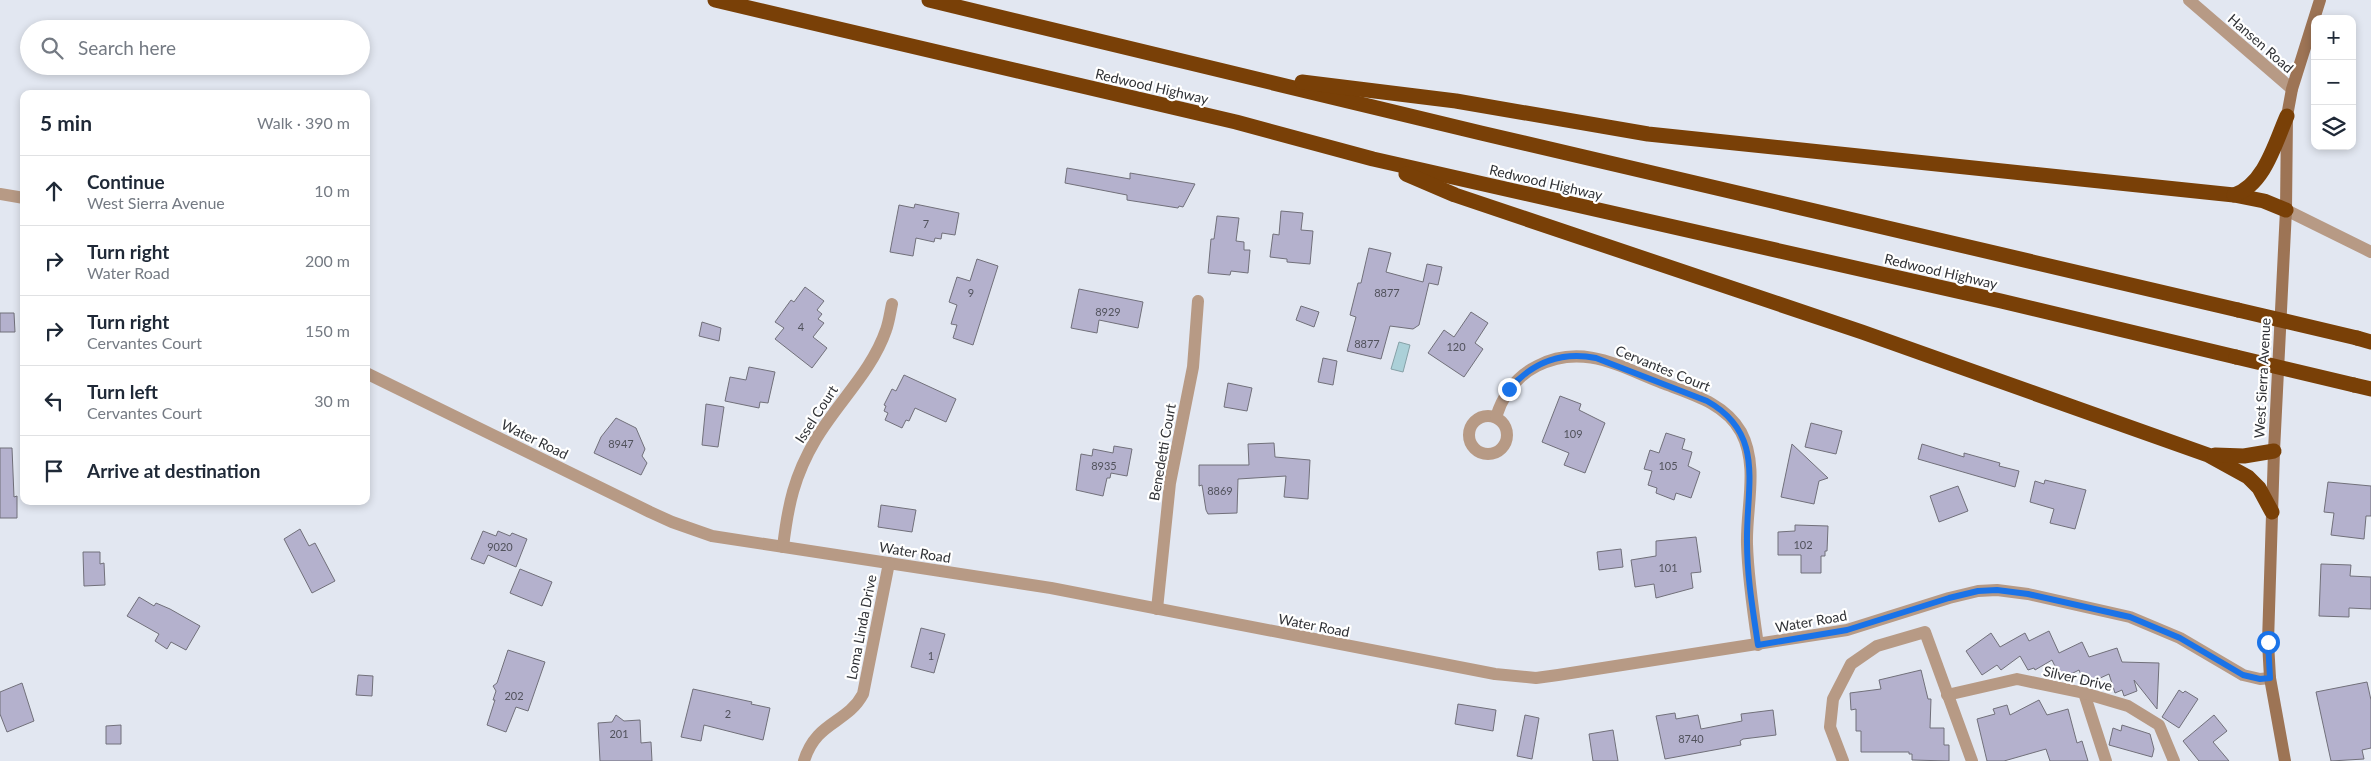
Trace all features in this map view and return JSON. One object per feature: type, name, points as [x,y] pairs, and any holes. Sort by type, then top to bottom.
[{"type":"highway","name":"Redwood Highway","points":[[714,0],[1236,122],[1373,160],[1973,295],[2371,389]]},
{"type":"highway","points":[[929,0],[1226,72],[2364,340]]},
{"type":"highway","points":[[1226,72],[1456,102],[1648,134],[1900,162],[2234,195],[2264,201],[2286,210]]},
{"type":"highway","points":[[2234,195],[2248,189],[2257,178],[2287,116]]},
{"type":"highway","points":[[1373,160],[1455,195],[1843,325],[2208,455],[2248,477],[2259,488],[2272,512]]},
{"type":"highway","points":[[2208,455],[2234,457],[2274,451]]},
{"type":"main road","name":"West Sierra Avenue","points":[[2285,761],[2270,678],[2268,642],[2274,451],[2286,210],[2287,116],[2292,89],[2320,0]]},
{"type":"street","name":"Hansen Road","points":[[2189,0],[2292,89]]},
{"type":"street","points":[[0,194],[20,197]]},
{"type":"street","points":[[2286,210],[2371,252]]},
{"type":"street","name":"Benedetti Court","points":[[1156,609],[1170,483],[1194,367],[1198,302]]},
{"type":"street","name":"Issel Court","points":[[783,547],[787,506],[799,472],[816,439],[875,354],[886,330],[892,304]]},
{"type":"street","name":"Cervantes Court","points":[[1496,417],[1509,389],[1520,377],[1547,361],[1559,356],[1572,355],[1596,358],[1699,397],[1719,407],[1733,420],[1748,448],[1750,476],[1747,543],[1750,588],[1758,645]]},
{"type":"street","name":"Water Road","points":[[370,375],[672,522],[731,540],[1051,588],[1448,666],[1516,677],[1558,676],[1847,630],[1949,598],[1978,591],[1997,590],[2028,594],[2130,617],[2180,638],[2243,675],[2260,679],[2270,678]]},
{"type":"street","name":"Loma Linda Drive","points":[[804,761],[818,734],[852,709],[863,694],[889,563]]},
{"type":"street","points":[[1843,761],[1830,727],[1833,699],[1851,664],[1877,646],[1925,632],[1972,761]]},
{"type":"street","name":"Silver Drive","points":[[1947,695],[2017,680],[2084,693],[2128,706],[2159,724],[2174,761]]},
{"type":"street","points":[[2084,693],[2106,761]]},
{"type":"water","points":[[1399,342],[1410,345],[1403,372],[1391,369]]},
{"type":"building","points":[[1067,168],[1130,179],[1130,173],[1195,184],[1183,207],[1179,206],[1178,208],[1127,200],[1127,195],[1065,183]]},
{"type":"building","points":[[915,204],[959,213],[955,235],[942,233],[941,239],[935,238],[934,242],[916,238],[913,256],[890,252],[899,205],[914,208]]},
{"type":"building","points":[[1281,211],[1303,213],[1301,230],[1313,231],[1310,264],[1287,262],[1287,259],[1270,257],[1273,234],[1279,235]]},
{"type":"building","points":[[1217,216],[1239,218],[1236,241],[1244,242],[1244,250],[1250,250],[1248,273],[1231,271],[1230,275],[1208,273],[1211,239],[1214,239]]},
{"type":"building","points":[[1369,248],[1391,253],[1386,272],[1423,282],[1427,264],[1442,267],[1438,285],[1429,283],[1419,325],[1413,329],[1390,326],[1381,359],[1347,351],[1356,317],[1350,315],[1358,283],[1361,283]]},
{"type":"building","points":[[977,259],[998,266],[973,345],[953,338],[957,325],[951,324],[957,305],[949,302],[957,277],[970,281]]},
{"type":"building","points":[[805,287],[824,301],[817,310],[822,314],[818,319],[824,323],[813,337],[827,348],[812,368],[775,339],[784,328],[775,322],[791,300],[794,302]]},
{"type":"building","points":[[1079,289],[1143,302],[1138,328],[1099,320],[1097,333],[1071,328]]},
{"type":"building","points":[[1301,306],[1319,312],[1314,327],[1296,320]]},
{"type":"building","points":[[1471,312],[1488,323],[1475,343],[1483,349],[1464,377],[1428,353],[1444,330],[1454,337]]},
{"type":"building","points":[[0,313],[14,313],[15,332],[0,332]]},
{"type":"building","points":[[702,322],[721,328],[719,341],[699,336]]},
{"type":"building","points":[[1323,358],[1337,361],[1333,385],[1318,382]]},
{"type":"building","points":[[749,367],[775,372],[768,403],[760,402],[759,408],[725,401],[730,377],[746,380]]},
{"type":"building","points":[[904,375],[956,399],[946,422],[915,408],[909,421],[906,420],[902,428],[885,420],[888,413],[884,411],[886,406],[884,405],[892,389],[896,391]]},
{"type":"building","points":[[1228,383],[1252,388],[1247,411],[1224,407]]},
{"type":"building","points":[[1560,396],[1581,404],[1579,410],[1605,423],[1585,473],[1564,465],[1569,453],[1542,442]]},
{"type":"building","points":[[706,404],[724,407],[718,447],[702,445]]},
{"type":"building","points":[[616,418],[636,428],[645,449],[642,456],[647,463],[641,475],[594,453],[601,437]]},
{"type":"building","points":[[1811,423],[1842,431],[1836,454],[1805,447]]},
{"type":"building","points":[[1666,433],[1685,439],[1682,449],[1692,452],[1688,466],[1700,472],[1691,498],[1676,493],[1674,500],[1656,493],[1657,488],[1648,485],[1652,471],[1644,469],[1650,450],[1659,453]]},
{"type":"building","points":[[1274,443],[1275,457],[1310,460],[1308,499],[1284,497],[1286,476],[1238,479],[1237,513],[1208,514],[1202,485],[1199,486],[1199,465],[1249,465],[1248,444]]},
{"type":"building","points":[[1792,444],[1828,478],[1819,481],[1814,504],[1781,497]]},
{"type":"building","points":[[1922,444],[1964,457],[1964,453],[2000,463],[1999,466],[2019,471],[2015,487],[1918,459]]},
{"type":"building","points":[[1114,446],[1132,449],[1127,476],[1111,473],[1110,478],[1107,478],[1103,496],[1076,490],[1081,454],[1092,456],[1093,449],[1113,453]]},
{"type":"building","points":[[0,448],[12,448],[14,497],[17,496],[17,518],[0,518]]},
{"type":"building","points":[[2045,480],[2086,490],[2075,529],[2050,523],[2054,509],[2030,502],[2035,481],[2044,484]]},
{"type":"building","points":[[2328,482],[2371,486],[2371,516],[2366,516],[2364,539],[2331,535],[2334,513],[2324,512]]},
{"type":"building","points":[[1958,486],[1968,511],[1939,522],[1930,496]]},
{"type":"building","points":[[881,505],[916,510],[912,532],[878,527]]},
{"type":"building","points":[[1795,525],[1828,526],[1827,551],[1825,551],[1825,556],[1821,556],[1821,573],[1801,573],[1801,555],[1778,555],[1778,532],[1795,531]]},
{"type":"building","points":[[300,529],[309,546],[315,543],[335,581],[312,593],[284,539]]},
{"type":"building","points":[[483,531],[496,536],[498,531],[510,536],[512,533],[527,539],[516,567],[488,555],[484,564],[471,559]]},
{"type":"building","points":[[1696,537],[1701,572],[1691,573],[1693,588],[1656,598],[1654,584],[1635,587],[1631,560],[1656,556],[1656,541]]},
{"type":"building","points":[[1621,549],[1623,567],[1599,570],[1597,552]]},
{"type":"building","points":[[83,552],[100,552],[100,564],[104,563],[105,585],[84,586]]},
{"type":"building","points":[[2321,564],[2351,565],[2350,576],[2371,577],[2371,609],[2349,608],[2349,617],[2319,616]]},
{"type":"building","points":[[520,569],[552,582],[542,606],[510,593]]},
{"type":"building","points":[[139,597],[154,606],[156,603],[170,609],[200,626],[186,650],[171,642],[167,649],[155,641],[159,634],[127,616]]},
{"type":"building","points":[[921,628],[945,634],[934,673],[911,667]]},
{"type":"building","points":[[2049,631],[2059,653],[2082,642],[2089,657],[2117,648],[2122,662],[2159,663],[2157,709],[2134,680],[2137,691],[2124,696],[2122,690],[2115,693],[2109,674],[2085,685],[2079,670],[2061,679],[2052,660],[2035,670],[2034,668],[2028,670],[2020,656],[2001,670],[1997,665],[1982,675],[1966,651],[1991,633],[2000,647],[2025,633],[2029,641]]},
{"type":"building","points":[[508,650],[545,662],[528,711],[516,707],[506,732],[487,725],[495,700],[493,700],[496,691],[493,686],[497,683]]},
{"type":"building","points":[[1921,670],[1928,699],[1931,699],[1930,728],[1944,728],[1944,745],[1949,745],[1949,761],[1912,760],[1912,754],[1909,754],[1909,752],[1861,752],[1861,731],[1856,731],[1856,709],[1851,710],[1850,693],[1881,689],[1879,680]]},
{"type":"building","points":[[358,675],[373,676],[372,696],[356,695]]},
{"type":"building","points":[[2367,682],[2371,700],[2371,748],[2362,750],[2364,759],[2331,761],[2316,692]]},
{"type":"building","points":[[22,683],[34,721],[7,732],[0,714],[0,692]]},
{"type":"building","points":[[693,689],[752,702],[751,704],[770,708],[763,740],[704,725],[701,741],[681,737]]},
{"type":"building","points":[[2179,690],[2183,693],[2185,691],[2198,699],[2179,728],[2162,717]]},
{"type":"building","points":[[2039,700],[2047,715],[2068,709],[2077,743],[2082,741],[2088,761],[2050,761],[2046,749],[2004,761],[1987,761],[1977,719],[1995,714],[1993,709],[2007,705],[2010,715]]},
{"type":"building","points":[[1458,704],[1496,710],[1493,731],[1455,724]]},
{"type":"building","points":[[1773,710],[1776,735],[1743,739],[1740,741],[1741,745],[1665,759],[1656,716],[1675,713],[1676,719],[1698,715],[1701,729],[1742,721],[1741,714]]},
{"type":"building","points":[[616,715],[624,721],[640,720],[641,743],[651,742],[652,761],[600,761],[598,723],[612,722]]},
{"type":"building","points":[[1525,715],[1539,718],[1532,759],[1517,756]]},
{"type":"building","points":[[2214,715],[2227,731],[2213,742],[2229,761],[2199,761],[2183,741]]},
{"type":"building","points":[[121,725],[121,744],[106,744],[106,726]]},
{"type":"building","points":[[2122,725],[2150,734],[2154,749],[2152,757],[2109,745],[2113,728],[2121,731]]},
{"type":"building","points":[[1613,730],[1618,761],[1593,761],[1589,734]]},
{"type":"route","points":[[1509,389],[1520,377],[1547,361],[1559,356],[1583,355],[1596,358],[1707,401],[1719,407],[1733,420],[1748,448],[1750,476],[1747,543],[1750,588],[1758,645],[1847,630],[1949,598],[1978,591],[1997,590],[2028,594],[2130,617],[2180,638],[2243,675],[2252,678],[2270,678],[2268,642]]}]
